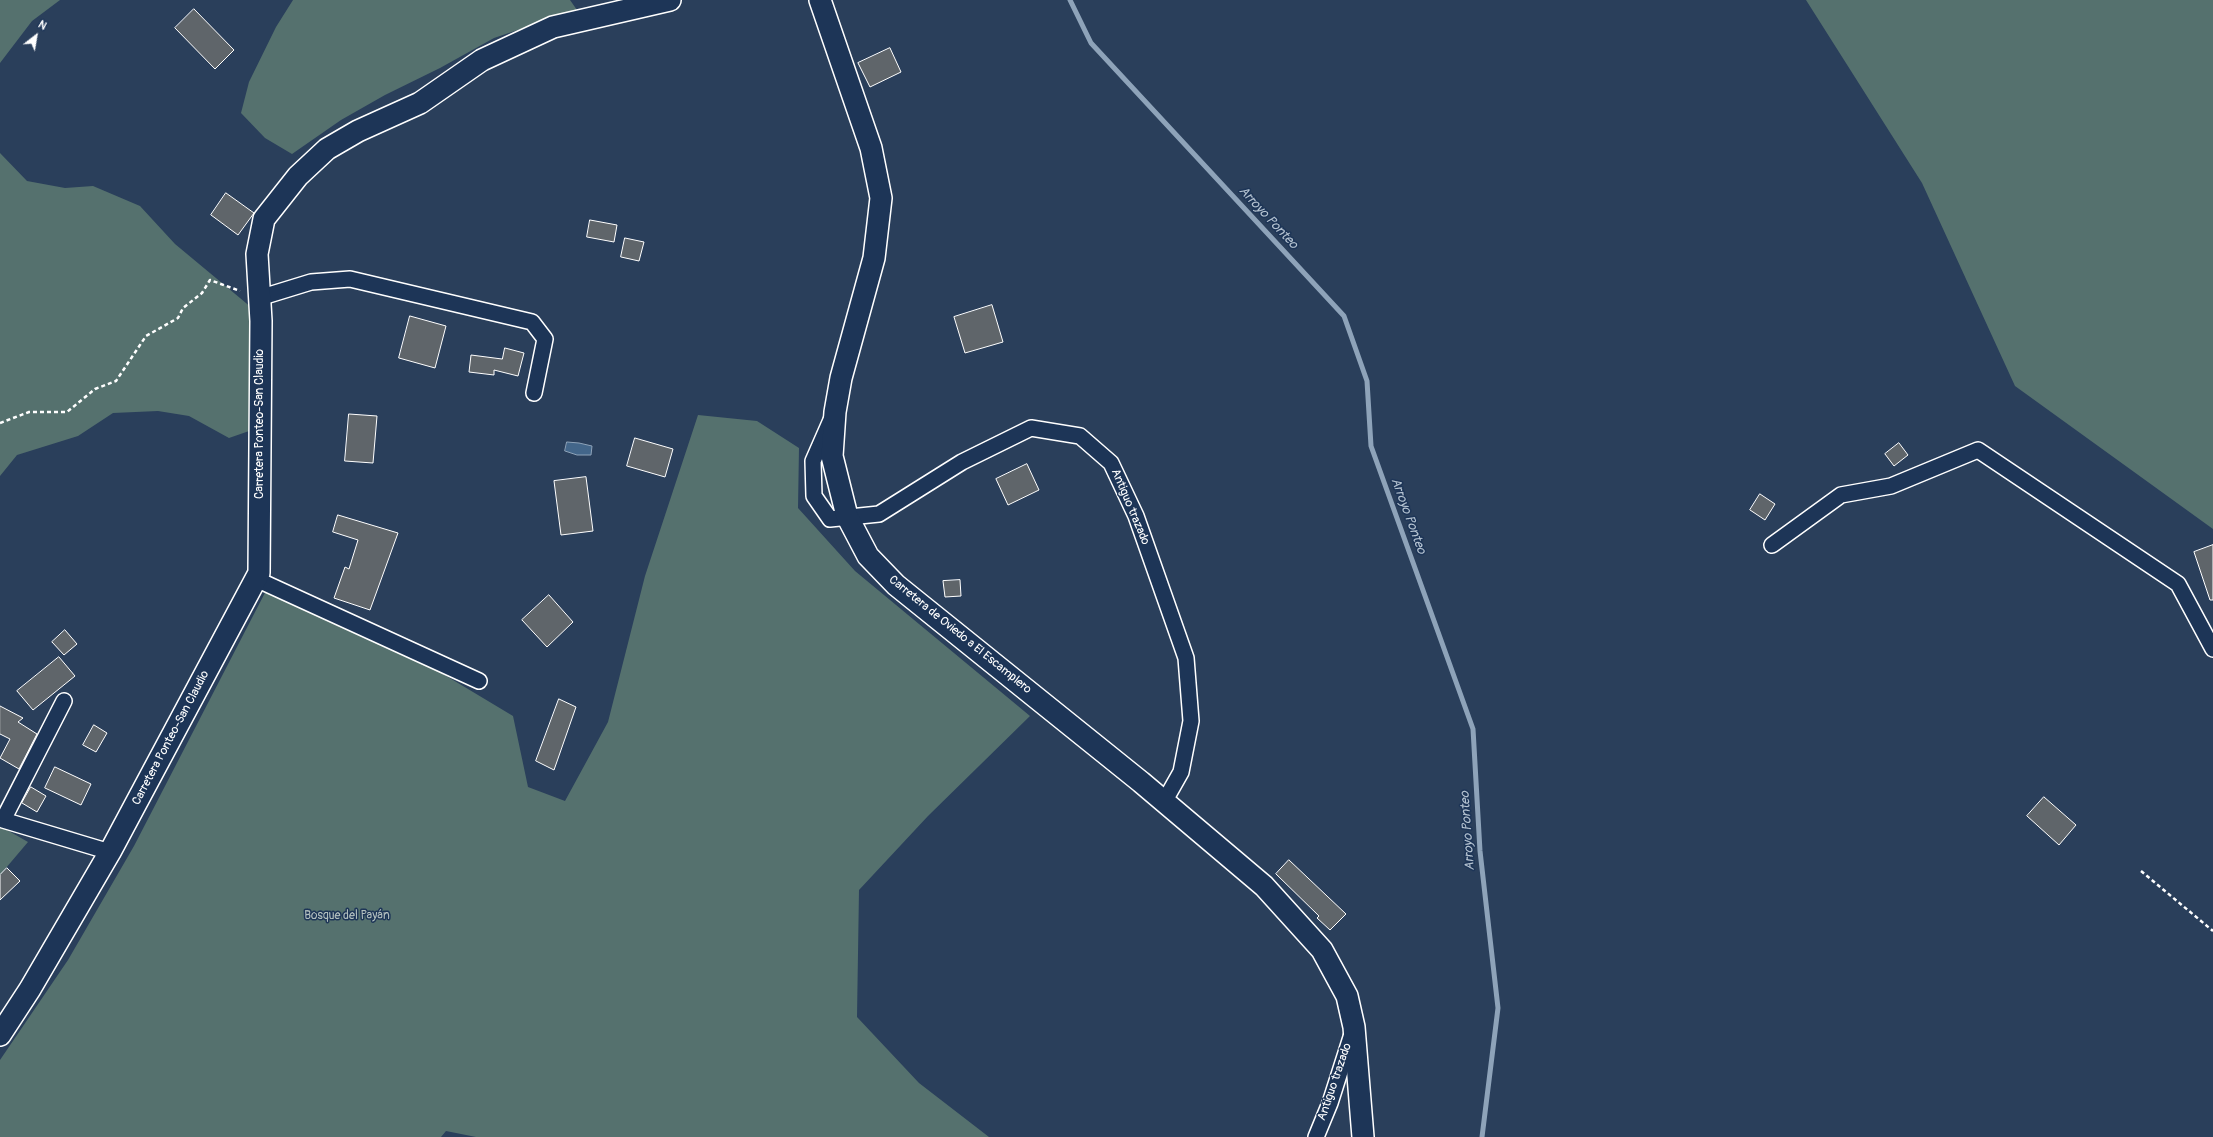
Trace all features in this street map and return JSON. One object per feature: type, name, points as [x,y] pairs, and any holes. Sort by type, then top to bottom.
[{"type":"street","name":"Carretera Ponteo-San Claudio","points":[[0,1035],[30,989],[110,852],[259,573],[259,298],[257,254],[264,219],[298,176],[327,149],[358,131],[420,103],[482,60],[553,27],[670,0]]},
{"type":"street","name":"Carretera de Oviedo a El Escamplero","points":[[820,0],[871,148],[881,198],[874,258],[841,378],[835,412],[832,456],[847,516],[868,556],[896,585],[1164,802],[1264,886],[1322,950],[1347,996],[1354,1027],[1363,1137]]},
{"type":"street","points":[[259,298],[311,282],[350,279],[532,322],[545,338],[534,393]]},
{"type":"street","name":"Antiguo trazado","points":[[835,412],[813,461],[814,496],[830,519],[847,516],[879,514],[962,462],[1031,428],[1080,436],[1111,463],[1136,516],[1186,658],[1191,720],[1181,772],[1164,802]]},
{"type":"street","points":[[1772,545],[1841,495],[1891,486],[1978,450],[2178,584],[2213,649]]},
{"type":"street","points":[[256,579],[479,681]]},
{"type":"street","points":[[64,701],[3,820],[110,852]]},
{"type":"street","name":"Antiguo trazado","points":[[1316,1137],[1330,1103],[1354,1027]]},
{"type":"path","points":[[0,423],[29,412],[67,412],[95,389],[116,381],[146,336],[178,318],[183,308],[202,293],[210,280],[259,298]]},
{"type":"path","points":[[2141,871],[2213,931]]},
{"type":"green space","points":[[0,0],[60,0],[32,21],[0,63]]},
{"type":"green space","points":[[293,0],[570,0],[577,10],[494,38],[440,68],[385,95],[341,120],[292,154],[265,138],[241,113],[249,82],[276,27]]},
{"type":"green space","points":[[1806,0],[2213,0],[2213,529],[2015,386],[1922,183]]},
{"type":"green space","points":[[0,153],[27,181],[65,188],[93,186],[140,206],[175,244],[252,308],[252,430],[229,438],[189,416],[158,411],[113,413],[78,436],[17,455],[0,476]]},
{"type":"green space","name":"Bosque del Payán","points":[[698,415],[757,421],[799,448],[798,508],[855,571],[1030,716],[928,816],[859,890],[857,1017],[919,1083],[989,1137],[476,1137],[446,1131],[441,1137],[0,1137],[0,1060],[68,960],[134,846],[269,585],[363,626],[513,716],[528,787],[565,801],[608,722],[645,576]]},
{"type":"green space","points":[[0,826],[28,842],[0,875]]},
{"type":"water","points":[[567,442],[592,446],[591,455],[577,455],[565,451]]},
{"type":"building","points":[[194,9],[234,50],[215,69],[175,28]]},
{"type":"building","points":[[890,48],[901,72],[870,87],[858,63]]},
{"type":"building","points":[[226,193],[254,213],[238,235],[211,215]]},
{"type":"building","points":[[590,220],[617,225],[614,242],[587,237]]},
{"type":"building","points":[[625,238],[644,242],[639,261],[621,257]]},
{"type":"building","points":[[992,305],[1003,342],[965,353],[954,317]]},
{"type":"building","points":[[410,316],[446,326],[435,368],[399,358]]},
{"type":"building","points":[[505,348],[524,353],[518,376],[494,370],[494,375],[469,372],[471,355],[502,359]]},
{"type":"building","points":[[349,414],[377,416],[373,463],[345,461]]},
{"type":"building","points":[[635,438],[673,449],[665,477],[627,466]]},
{"type":"building","points":[[1899,443],[1908,455],[1894,466],[1885,454]]},
{"type":"building","points":[[1027,464],[1039,490],[1008,505],[996,479]]},
{"type":"building","points":[[586,477],[593,531],[561,535],[554,481]]},
{"type":"building","points":[[1760,494],[1775,504],[1765,520],[1750,510]]},
{"type":"building","points":[[338,515],[398,533],[370,610],[334,598],[345,567],[349,569],[358,540],[333,532]]},
{"type":"building","points":[[2213,545],[2213,600],[2210,600],[2194,552]]},
{"type":"building","points":[[960,580],[961,596],[945,597],[943,581]]},
{"type":"building","points":[[549,595],[573,622],[547,647],[522,620]]},
{"type":"building","points":[[65,630],[77,644],[64,655],[52,642]]},
{"type":"building","points":[[59,657],[75,676],[33,710],[17,691]]},
{"type":"building","points":[[559,699],[576,707],[554,770],[536,761]]},
{"type":"building","points":[[0,706],[23,718],[18,722],[37,734],[19,769],[0,758],[10,739],[0,734]]},
{"type":"building","points":[[94,725],[107,733],[96,752],[83,745]]},
{"type":"building","points":[[55,767],[91,784],[81,805],[45,788]]},
{"type":"building","points":[[31,787],[46,796],[37,812],[22,803]]},
{"type":"building","points":[[2044,797],[2076,825],[2059,845],[2027,816]]},
{"type":"building","points":[[1289,860],[1346,914],[1330,930],[1317,918],[1319,916],[1276,874]]},
{"type":"building","points":[[7,868],[20,881],[0,900],[0,875]]},
{"type":"waterway","name":"Arroyo Ponteo","points":[[1070,0],[1091,43],[1344,316],[1367,381],[1371,446],[1473,729],[1480,851],[1498,1008],[1482,1137]]}]
